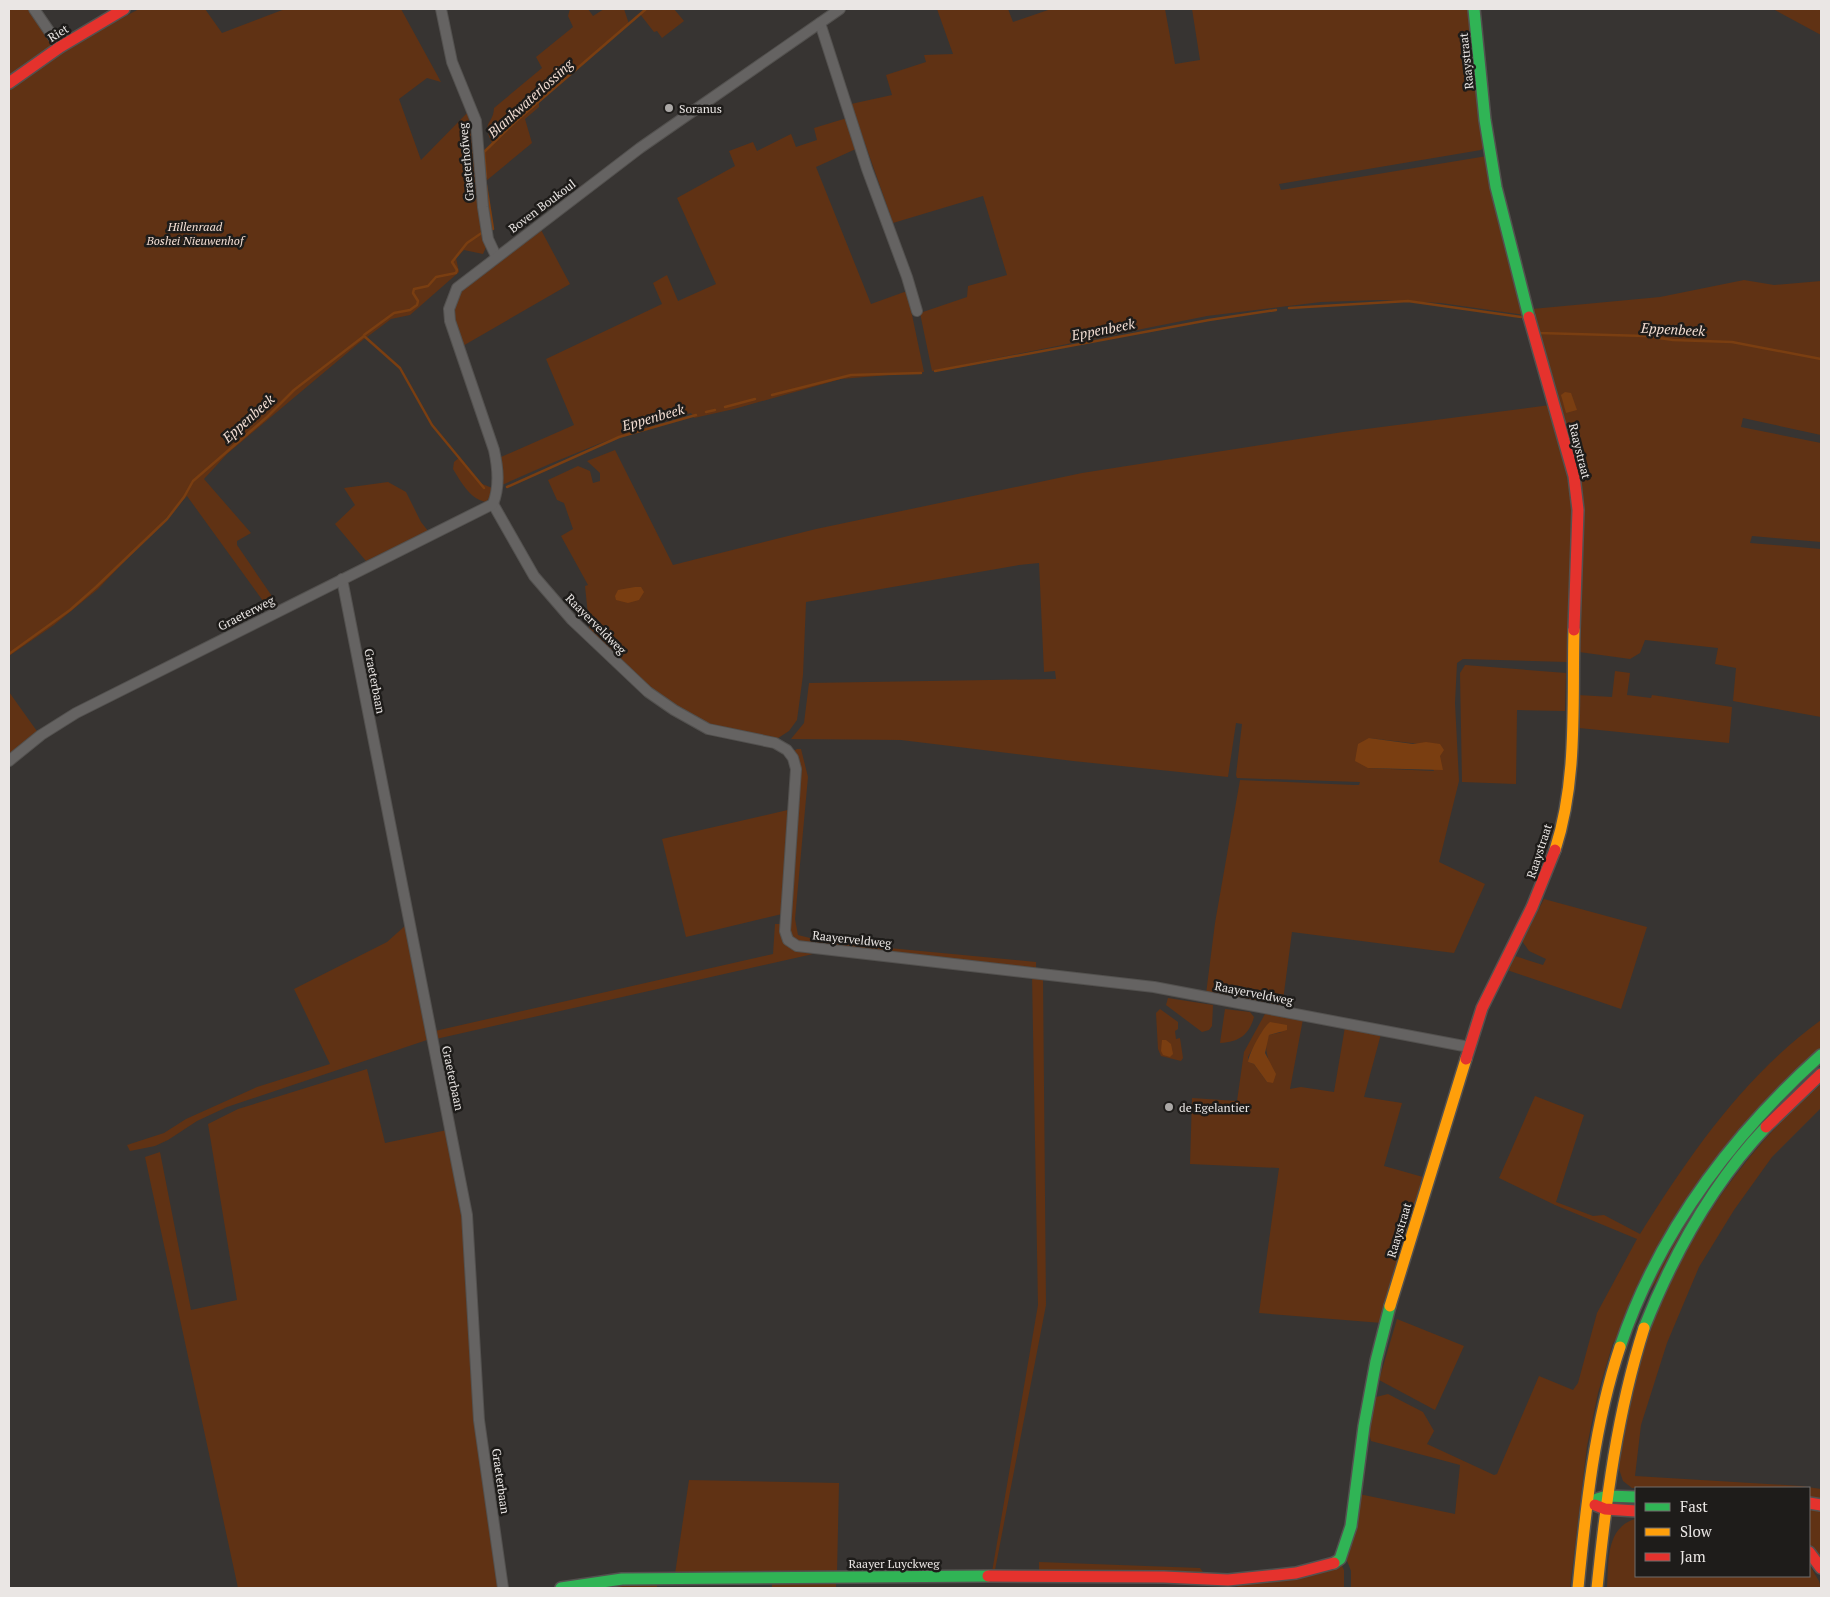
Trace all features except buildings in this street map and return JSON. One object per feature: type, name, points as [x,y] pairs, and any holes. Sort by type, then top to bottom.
[{"type":"main road","name":"Riet","points":[[9,84],[60,47],[124,9]]},
{"type":"main road","name":"Raaystraat","points":[[1228,1584],[1328,1566],[1340,1559],[1351,1526],[1364,1426],[1378,1353],[1389,1310],[1482,1008],[1496,976],[1518,937],[1545,880],[1566,811],[1572,759],[1578,510],[1574,476],[1519,282],[1496,187],[1485,120],[1474,9]]},
{"type":"main road","points":[[1578,1588],[1588,1501],[1600,1424],[1614,1368],[1630,1318],[1655,1263],[1691,1202],[1736,1140],[1785,1087],[1821,1055]]},
{"type":"main road","points":[[1597,1588],[1605,1509],[1621,1414],[1635,1357],[1655,1302],[1680,1248],[1704,1207],[1746,1150],[1768,1124],[1821,1074]]},
{"type":"main road","points":[[1588,1501],[1607,1496],[1635,1497]]},
{"type":"main road","points":[[1588,1501],[1605,1509],[1635,1511]]},
{"type":"main road","points":[[1810,1553],[1821,1568]]},
{"type":"main road","name":"Raayer Luyckweg","points":[[562,1588],[622,1578],[1164,1577],[1228,1584]]},
{"type":"street","points":[[34,9],[60,47]]},
{"type":"street","name":"Graeterhofweg","points":[[440,9],[452,62],[476,121],[482,207],[488,239],[496,256]]},
{"type":"street","name":"Boven Boukoul","points":[[495,499],[498,469],[494,450],[456,344],[450,321],[449,309],[457,288],[496,256],[640,148],[840,9]]},
{"type":"street","points":[[820,23],[867,170],[908,277],[917,311]]},
{"type":"street","name":"Raayerveldweg","points":[[495,499],[534,576],[572,620],[648,692],[674,710],[708,729],[775,743],[787,750],[793,758],[796,769],[785,931],[788,940],[797,946],[1154,987],[1469,1047]]},
{"type":"street","name":"Graeterweg","points":[[9,761],[40,735],[76,713],[342,579],[495,499]]},
{"type":"street","name":"Graeterbaan","points":[[342,579],[467,1215],[479,1420],[503,1588]]},
{"type":"green space","name":"Hillenraad Boshei Nieuwenhof","points":[[9,9],[31,9],[60,51],[139,9],[205,9],[222,33],[285,9],[401,9],[441,82],[427,78],[399,99],[421,160],[468,112],[480,214],[487,245],[483,254],[464,250],[456,258],[459,272],[410,315],[391,319],[359,343],[227,454],[204,479],[251,533],[237,541],[237,545],[280,608],[271,612],[187,496],[98,589],[54,625],[9,656]]},
{"type":"green space","points":[[570,9],[588,9],[593,16],[604,9],[624,9],[629,24],[539,100],[539,107],[525,119],[532,143],[486,181],[483,153],[492,143],[488,127],[494,108],[542,68],[536,57],[573,27],[568,16]]},
{"type":"green space","points":[[648,9],[674,9],[684,21],[662,38],[657,31],[654,32],[640,14]]},
{"type":"green space","points":[[937,9],[1008,9],[1013,22],[1051,9],[1165,9],[1175,64],[1200,60],[1192,9],[1471,9],[1486,145],[1481,150],[1279,184],[1281,190],[1487,156],[1525,315],[1441,303],[1380,300],[1321,302],[1207,316],[932,371],[920,313],[967,297],[968,286],[1007,275],[983,196],[893,223],[851,104],[892,95],[886,75],[926,62],[924,55],[953,54]]},
{"type":"green space","points":[[1773,9],[1821,9],[1821,35]]},
{"type":"green space","points":[[847,118],[858,148],[816,167],[871,304],[907,291],[924,372],[841,379],[734,409],[694,418],[691,413],[619,436],[502,485],[501,457],[574,425],[546,359],[662,304],[653,283],[667,275],[678,301],[716,284],[677,198],[735,166],[729,151],[753,142],[757,151],[791,134],[796,147],[817,140],[814,128]]},
{"type":"green space","points":[[540,228],[570,284],[461,347],[452,311],[459,292]]},
{"type":"green space","points":[[1744,280],[1774,285],[1821,281],[1821,435],[1743,418],[1741,427],[1821,443],[1821,542],[1752,536],[1750,543],[1821,549],[1821,717],[1733,701],[1736,668],[1715,664],[1718,648],[1645,640],[1640,653],[1630,659],[1579,652],[1583,512],[1532,309],[1660,297]]},
{"type":"green space","points":[[1550,405],[1572,490],[1567,662],[1463,659],[1457,663],[1455,703],[1459,781],[1439,862],[1485,884],[1454,953],[1292,932],[1282,1008],[1206,994],[1215,923],[1240,780],[1354,785],[1359,785],[1360,782],[1237,778],[1242,724],[1236,723],[1228,777],[1073,761],[901,740],[791,739],[804,723],[809,683],[1056,679],[1055,671],[1044,672],[1039,563],[806,602],[803,675],[797,720],[789,731],[775,740],[720,731],[654,694],[590,634],[585,586],[588,585],[561,536],[573,529],[564,503],[557,500],[548,480],[578,466],[590,471],[593,483],[600,481],[600,473],[587,461],[615,450],[673,565],[816,529],[1082,473],[1343,432]],"holes":[[[1369,738],[1419,744],[1434,771],[1368,768]]]},
{"type":"green space","points":[[460,457],[480,483],[492,488],[492,494],[486,502],[471,494],[453,469],[454,462]]},
{"type":"green space","points":[[388,482],[406,492],[421,522],[428,531],[366,561],[335,524],[355,505],[344,488]]},
{"type":"green space","points":[[1465,665],[1566,673],[1565,711],[1517,710],[1516,784],[1462,782],[1460,673]]},
{"type":"green space","points":[[1615,671],[1630,673],[1627,695],[1651,698],[1652,695],[1732,707],[1729,743],[1579,728],[1578,695],[1612,697]]},
{"type":"green space","points":[[9,692],[39,734],[9,757]]},
{"type":"green space","points":[[801,749],[808,777],[795,919],[798,935],[826,942],[1036,962],[1036,969],[799,943],[790,936],[788,919],[801,777],[798,762],[792,752]]},
{"type":"green space","points":[[792,809],[782,914],[686,937],[662,839]]},
{"type":"green space","points":[[1544,899],[1647,927],[1621,1009],[1507,970],[1515,956],[1543,965],[1546,959],[1529,951],[1522,941]]},
{"type":"green space","points":[[775,924],[782,924],[790,947],[813,954],[436,1039],[435,1031],[773,954]]},
{"type":"green space","points":[[406,925],[428,1033],[427,1040],[227,1107],[197,1121],[155,1146],[130,1151],[127,1145],[164,1133],[186,1119],[257,1087],[330,1064],[294,989],[387,942]]},
{"type":"green space","points":[[1032,975],[1043,977],[1046,1305],[995,1570],[992,1572],[1038,1305]]},
{"type":"green space","points":[[1168,998],[1213,1005],[1212,1026],[1209,1030],[1202,1032],[1166,1005]]},
{"type":"green space","points":[[1160,1009],[1178,1022],[1178,1029],[1175,1031],[1176,1039],[1180,1038],[1183,1058],[1181,1061],[1161,1056],[1158,1049],[1156,1013]]},
{"type":"green space","points":[[1225,1009],[1250,1012],[1254,1017],[1246,1033],[1233,1041],[1220,1043]]},
{"type":"green space","points":[[1266,1012],[1303,1019],[1290,1089],[1301,1087],[1334,1092],[1345,1027],[1381,1034],[1364,1097],[1402,1103],[1384,1166],[1423,1177],[1382,1323],[1259,1313],[1279,1168],[1190,1164],[1192,1098],[1237,1101],[1244,1052]],"holes":[[[1262,1032],[1282,1032],[1269,1035],[1267,1040],[1266,1051],[1270,1069],[1267,1082],[1254,1064],[1248,1062],[1248,1057]]]},
{"type":"green space","points":[[1821,1020],[1821,1048],[1613,1343],[1598,1393],[1587,1446],[1570,1588],[1351,1588],[1351,1571],[1346,1558],[1359,1494],[1455,1514],[1460,1465],[1371,1441],[1369,1433],[1376,1397],[1388,1394],[1423,1412],[1434,1431],[1427,1444],[1494,1475],[1497,1474],[1539,1376],[1573,1390],[1578,1383],[1597,1313],[1637,1239],[1555,1205],[1499,1178],[1535,1096],[1584,1115],[1556,1202],[1593,1216],[1604,1215],[1640,1234],[1679,1174],[1720,1118],[1767,1066]]},
{"type":"green space","points":[[367,1069],[385,1143],[447,1130],[462,1221],[499,1588],[238,1588],[145,1157],[160,1152],[191,1310],[237,1300],[208,1124],[238,1109]]},
{"type":"green space","points":[[1821,1084],[1821,1108],[1772,1157],[1734,1210],[1699,1267],[1667,1343],[1641,1425],[1635,1476],[1808,1487],[1632,1488],[1623,1481],[1618,1466],[1634,1385],[1649,1332],[1679,1265],[1712,1208],[1751,1155],[1796,1107]]},
{"type":"green space","points":[[1397,1319],[1464,1346],[1435,1410],[1379,1380]]},
{"type":"green space","points":[[689,1480],[839,1483],[837,1573],[675,1574]]},
{"type":"green space","points":[[1810,1487],[1821,1489],[1821,1500],[1810,1498]]},
{"type":"green space","points":[[1810,1508],[1821,1510],[1821,1562],[1810,1547]]},
{"type":"green space","points":[[1635,1519],[1635,1577],[1810,1577],[1810,1566],[1821,1588],[1607,1588],[1610,1548],[1618,1530]]},
{"type":"green space","points":[[1039,1562],[1200,1568],[1205,1575],[1039,1570]]},
{"type":"green space","points":[[1340,1562],[1344,1570],[1344,1588],[1235,1588],[1244,1582]]},
{"type":"green space","points":[[772,1580],[836,1580],[836,1588],[772,1588]]},
{"type":"green space","points":[[657,1581],[657,1588],[585,1588]]},
{"type":"shaded area","points":[[1565,392],[1571,393],[1577,410],[1566,413],[1561,395]]},
{"type":"shaded area","points":[[641,587],[644,592],[639,600],[628,603],[616,600],[615,596],[618,590]]},
{"type":"shaded area","points":[[1369,738],[1413,744],[1426,742],[1440,744],[1444,750],[1440,756],[1443,770],[1368,768],[1355,761],[1358,744]]},
{"type":"shaded area","points":[[1270,1022],[1287,1025],[1287,1030],[1269,1035],[1265,1053],[1276,1074],[1273,1083],[1267,1082],[1254,1064],[1248,1062],[1257,1040]]},
{"type":"shaded area","points":[[1162,1040],[1166,1040],[1171,1044],[1173,1054],[1170,1057],[1163,1055],[1161,1051]]},
{"type":"waterway","name":"Blankwaterlossing","points":[[486,177],[484,152],[515,122],[646,9]]},
{"type":"waterway","name":"Blankwaterlossing","points":[[486,185],[493,229]]},
{"type":"waterway","name":"Blankwaterlossing","points":[[364,335],[394,313],[410,310],[417,305],[418,301],[413,293],[414,289],[428,286],[436,277],[456,273],[457,270],[452,262],[467,243],[483,232]]},
{"type":"waterway","name":"Eppenbeek","points":[[1289,308],[1408,301],[1521,317]]},
{"type":"waterway","name":"Eppenbeek","points":[[935,371],[1209,320],[1276,310]]},
{"type":"waterway","name":"Eppenbeek","points":[[1539,331],[1539,333],[1645,336],[1673,340],[1732,342],[1821,359]]},
{"type":"waterway","name":"Eppenbeek","points":[[9,654],[70,610],[96,587],[167,519],[184,497],[193,481],[267,417],[294,390],[364,336],[400,368],[432,425],[484,488]]},
{"type":"waterway","name":"Eppenbeek","points":[[772,395],[851,375],[921,373]]},
{"type":"waterway","name":"Eppenbeek","points":[[725,407],[755,399]]},
{"type":"waterway","name":"Eppenbeek","points":[[706,412],[715,410]]},
{"type":"waterway","name":"Eppenbeek","points":[[507,487],[619,437],[696,415]]},
{"type":"traffic: fast","points":[[1474,9],[1485,120],[1496,187],[1529,317]]},
{"type":"traffic: fast","points":[[1620,1347],[1636,1304],[1655,1264],[1701,1188],[1757,1118],[1821,1055]]},
{"type":"traffic: fast","points":[[1644,1328],[1655,1301],[1695,1222],[1728,1173],[1766,1127]]},
{"type":"traffic: fast","points":[[1334,1563],[1340,1559],[1351,1526],[1364,1426],[1376,1361],[1390,1306]]},
{"type":"traffic: fast","points":[[1597,1499],[1607,1496],[1635,1497]]},
{"type":"traffic: fast","points":[[561,1588],[622,1579],[988,1576]]},
{"type":"traffic: slow","points":[[1555,850],[1562,823],[1571,768],[1574,630]]},
{"type":"traffic: slow","points":[[1390,1306],[1466,1059]]},
{"type":"traffic: slow","points":[[1597,1588],[1604,1522],[1614,1457],[1627,1392],[1644,1328]]},
{"type":"traffic: slow","points":[[1578,1588],[1597,1436],[1620,1347]]},
{"type":"traffic: jam","points":[[9,83],[60,47],[124,9]]},
{"type":"traffic: jam","points":[[1529,317],[1574,476],[1578,510],[1574,630]]},
{"type":"traffic: jam","points":[[1466,1059],[1482,1008],[1532,907],[1555,850]]},
{"type":"traffic: jam","points":[[1766,1127],[1821,1074]]},
{"type":"traffic: jam","points":[[1810,1503],[1821,1505]]},
{"type":"traffic: jam","points":[[1595,1505],[1605,1509],[1635,1511]]},
{"type":"traffic: jam","points":[[1810,1553],[1821,1568]]},
{"type":"traffic: jam","points":[[988,1576],[1164,1577],[1228,1580],[1296,1573],[1334,1563]]},
{"type":"place","name":"Soranus","points":[[669,108]]},
{"type":"place","name":"de Egelantier","points":[[1169,1107]]}]
